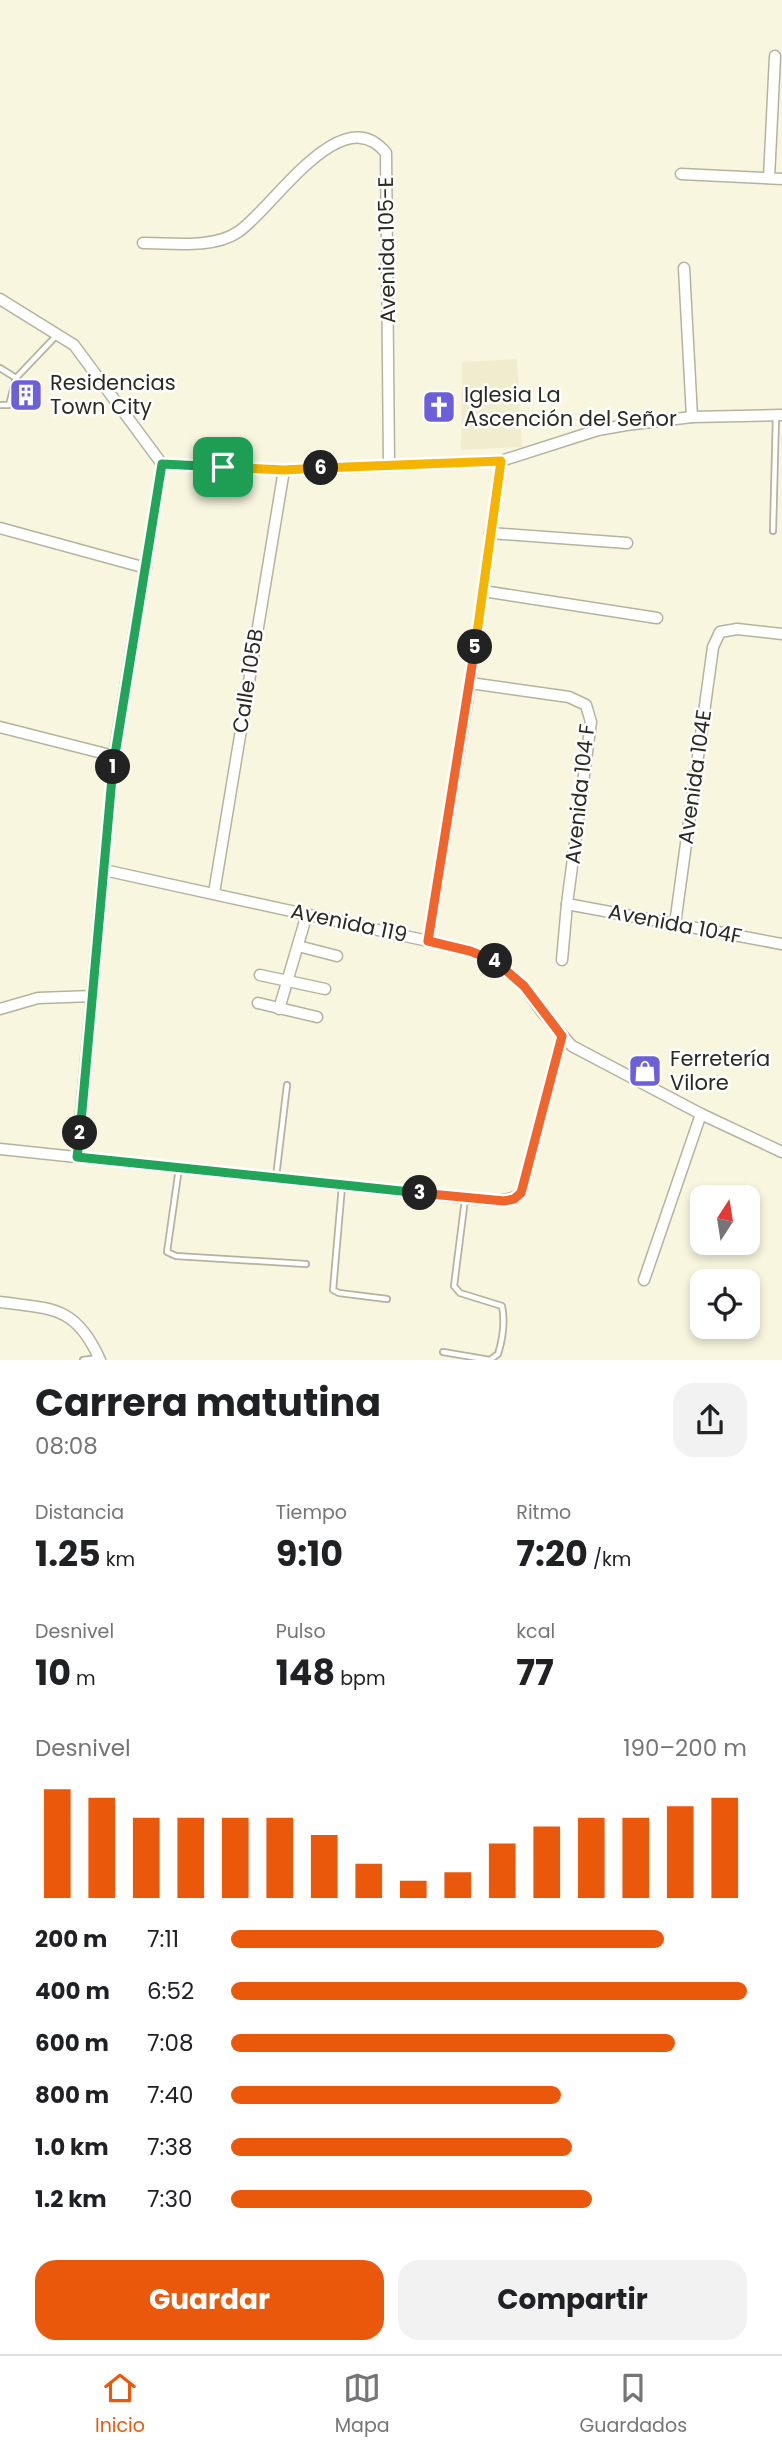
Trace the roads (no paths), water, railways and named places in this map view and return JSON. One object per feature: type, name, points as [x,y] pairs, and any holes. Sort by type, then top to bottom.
[{"type":"street","points":[[769,178],[775,57]]},
{"type":"street","name":"Avenida 105-E","points":[[143,243],[202,243],[238,233],[320,151],[339,140],[360,139],[379,144],[386,153],[390,465]]},
{"type":"street","points":[[681,174],[782,179]]},
{"type":"street","points":[[684,268],[692,417]]},
{"type":"street","points":[[0,299],[74,345],[162,464],[114,756],[77,1157]]},
{"type":"street","points":[[162,464],[284,470],[501,461],[598,430],[692,417],[779,415]]},
{"type":"street","points":[[428,941],[470,683],[501,461]]},
{"type":"street","name":"Calle 105B","points":[[214,893],[284,470]]},
{"type":"street","points":[[0,528],[146,568]]},
{"type":"street","points":[[490,533],[627,542]]},
{"type":"street","points":[[483,591],[657,618]]},
{"type":"street","name":"Avenida 104E","points":[[675,924],[713,647],[720,632],[737,629],[782,634]]},
{"type":"street","name":"Avenida 104 F","points":[[470,683],[569,697],[586,705],[591,722],[562,960]]},
{"type":"street","points":[[0,727],[114,756]]},
{"type":"street","name":"Avenida 119","points":[[104,870],[470,951],[495,962],[524,986],[572,1046],[701,1114],[782,1152]]},
{"type":"street","name":"Avenida 104F","points":[[567,904],[782,944]]},
{"type":"street","points":[[279,1009],[307,914]]},
{"type":"street","points":[[298,946],[337,956]]},
{"type":"street","points":[[260,975],[325,989]]},
{"type":"street","points":[[0,1009],[38,998],[93,996]]},
{"type":"street","points":[[258,1003],[317,1017]]},
{"type":"street","points":[[0,1149],[465,1198],[504,1201],[514,1199],[521,1193],[562,1036]]},
{"type":"street","points":[[643,1280],[701,1114]]},
{"type":"street","points":[[0,1303],[41,1308],[69,1316],[86,1333],[99,1359]]},
{"type":"lane","points":[[0,405],[9,405],[16,378],[57,335]]},
{"type":"lane","points":[[0,368],[16,378]]},
{"type":"lane","points":[[773,531],[779,415]]},
{"type":"lane","points":[[276,1178],[287,1085]]},
{"type":"lane","points":[[179,1168],[167,1252],[176,1256],[306,1264]]},
{"type":"lane","points":[[342,1185],[333,1290],[387,1299]]},
{"type":"lane","points":[[443,1352],[490,1360],[498,1354],[501,1341],[503,1307],[460,1293],[454,1286],[465,1198]]},
{"type":"lane","points":[[83,1360],[99,1359]]},
{"type":"place","name":"Residencias Town City","points":[[26,395]]},
{"type":"place","name":"Iglesia La Ascención del Señor","points":[[439,407]]},
{"type":"place","name":"Ferretería Vilore","points":[[645,1071]]}]
